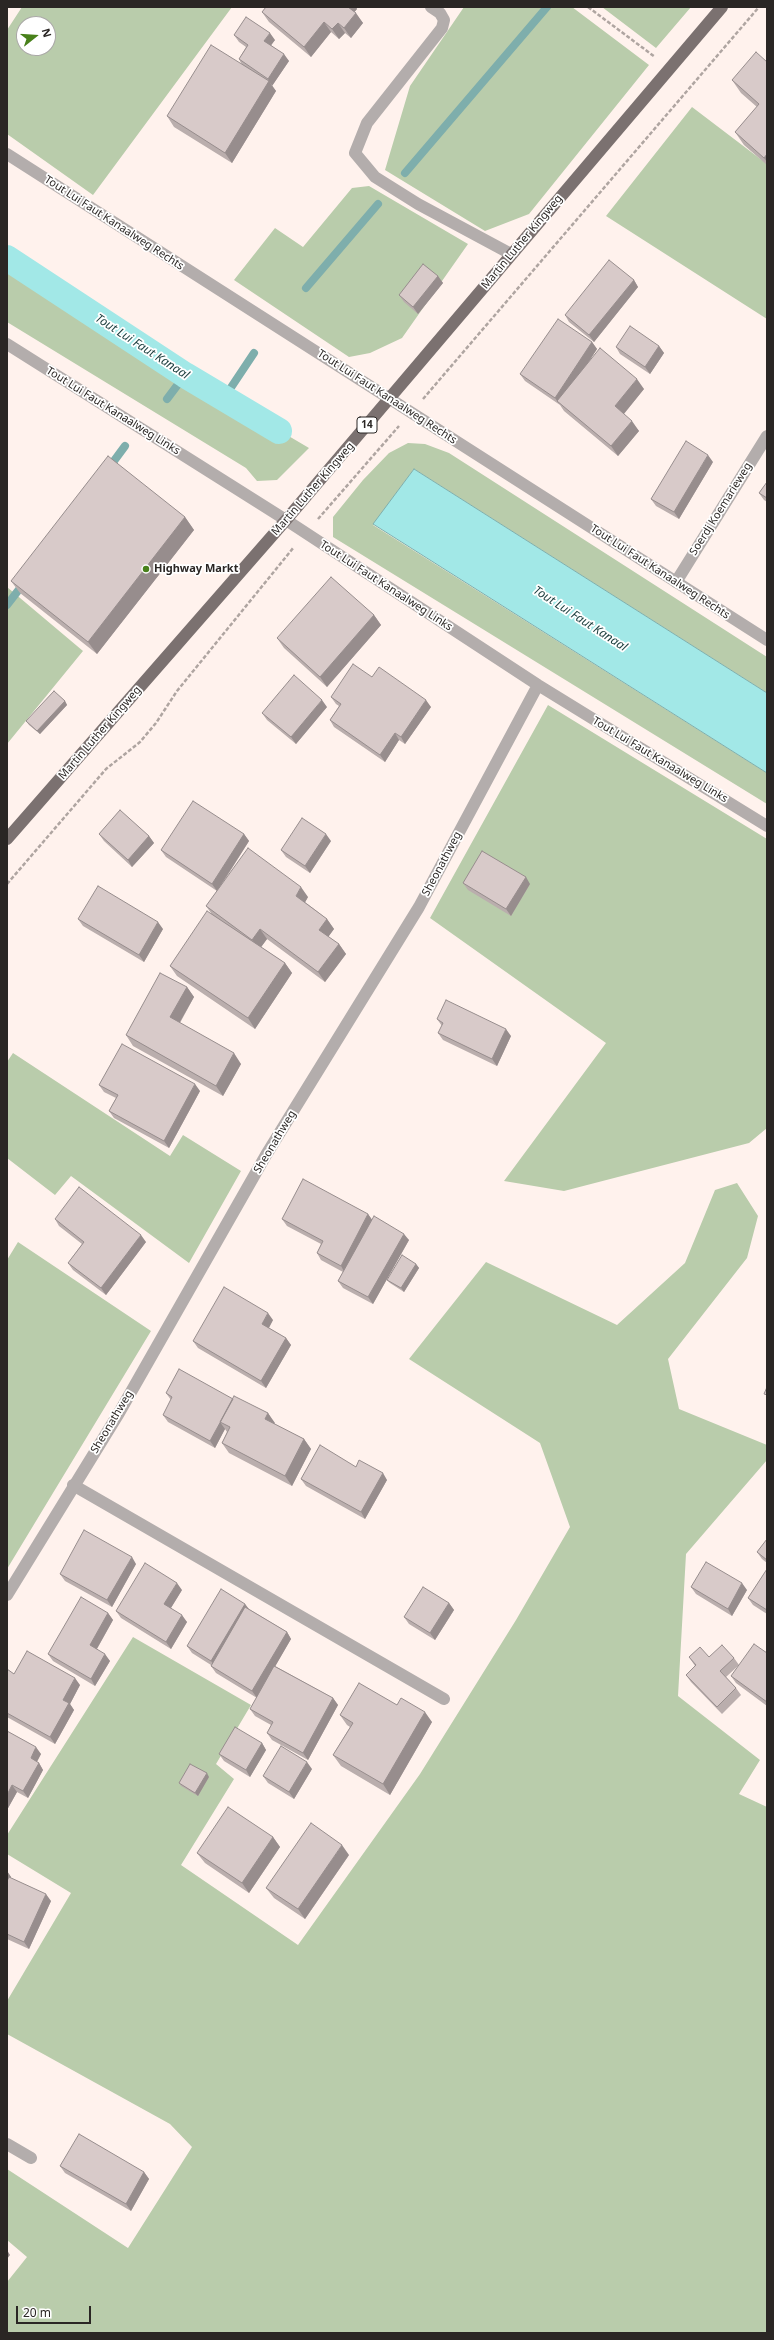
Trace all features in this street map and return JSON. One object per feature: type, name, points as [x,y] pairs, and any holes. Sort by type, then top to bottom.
[{"type":"main road","name":"Martin Luther Kingweg","points":[[7,839],[390,399],[511,254],[722,7]]},
{"type":"street","points":[[431,7],[440,13],[444,20],[442,28],[367,123],[355,153],[375,178],[418,204],[511,254]]},
{"type":"street","name":"Tout Lui Faut Kanaalweg Rechts","points":[[7,154],[767,640]]},
{"type":"street","name":"Tout Lui Faut Kanaalweg Links","points":[[7,344],[286,520],[538,686],[767,826]]},
{"type":"street","name":"Soerdj Koemarieweg","points":[[676,582],[767,436]]},
{"type":"street","name":"Sheonathweg","points":[[7,1595],[118,1412],[266,1155],[419,907],[538,686]]},
{"type":"street","points":[[73,1485],[444,1699]]},
{"type":"street","points":[[7,2144],[31,2158]]},
{"type":"path","points":[[588,7],[670,68]]},
{"type":"path","points":[[7,884],[106,769],[140,742],[156,723],[177,691],[306,533],[412,412],[758,7]]},
{"type":"green space","points":[[22,7],[232,7],[93,195],[7,134],[7,30],[16,16],[16,56],[56,56],[56,16],[16,16]]},
{"type":"green space","points":[[464,7],[572,7],[649,65],[529,214],[485,231],[385,170],[410,86]]},
{"type":"green space","points":[[602,7],[691,7],[656,48]]},
{"type":"green space","points":[[692,107],[767,164],[767,319],[606,216]]},
{"type":"green space","points":[[369,186],[468,244],[402,338],[370,353],[349,357],[234,280],[275,228],[303,247],[352,188]]},
{"type":"green space","points":[[7,258],[185,375],[309,448],[277,480],[257,481],[246,468],[7,322]]},
{"type":"green space","points":[[408,443],[425,444],[449,453],[767,657],[767,693],[414,469],[373,525],[767,773],[767,804],[333,537],[333,517],[363,480],[389,453]]},
{"type":"green space","points":[[7,587],[83,651],[7,744]]},
{"type":"green space","points":[[548,705],[767,839],[767,1128],[749,1143],[564,1191],[504,1181],[606,1043],[430,918]]},
{"type":"green space","points":[[13,1053],[170,1156],[183,1135],[241,1171],[189,1263],[71,1176],[55,1195],[7,1158],[7,1062]]},
{"type":"green space","points":[[737,1183],[758,1216],[747,1258],[668,1359],[679,1409],[767,1445],[767,1460],[686,1554],[678,1696],[760,1760],[739,1794],[767,1807],[767,2333],[7,2333],[7,2282],[27,2257],[7,2240],[7,2169],[128,2248],[192,2147],[170,2124],[7,2034],[7,2001],[71,1893],[7,1854],[7,1835],[133,1637],[251,1705],[216,1764],[234,1779],[181,1865],[298,1945],[420,1774],[516,1620],[570,1527],[540,1443],[409,1359],[486,1262],[617,1325],[685,1263],[715,1190]]},
{"type":"green space","points":[[18,1242],[151,1331],[7,1569],[7,1260]]},
{"type":"water","points":[[414,469],[767,693],[767,773],[373,524]]},
{"type":"building","points":[[266,7],[348,7],[356,13],[344,28],[338,23],[332,29],[324,22],[304,47],[262,12]]},
{"type":"building","points":[[246,17],[270,33],[264,41],[284,54],[268,79],[239,59],[248,45],[234,35]]},
{"type":"building","points":[[211,45],[269,81],[225,153],[167,116]]},
{"type":"building","points":[[756,52],[767,62],[767,154],[764,158],[735,132],[759,104],[732,80]]},
{"type":"building","points":[[609,260],[634,280],[589,335],[565,315]]},
{"type":"building","points":[[423,264],[438,276],[413,307],[399,295]]},
{"type":"building","points":[[558,319],[592,342],[555,398],[520,374]]},
{"type":"building","points":[[630,326],[659,346],[645,367],[616,347]]},
{"type":"building","points":[[600,348],[637,379],[615,406],[632,421],[611,446],[557,401]]},
{"type":"building","points":[[686,441],[708,455],[674,512],[651,499]]},
{"type":"building","points":[[108,456],[185,517],[88,642],[11,581]]},
{"type":"building","points":[[767,482],[767,498],[759,493]]},
{"type":"building","points":[[331,577],[374,615],[320,677],[277,638]]},
{"type":"building","points":[[353,664],[372,677],[379,667],[426,700],[401,737],[395,733],[380,755],[330,720],[341,704],[331,697]]},
{"type":"building","points":[[294,675],[322,700],[291,737],[262,713]]},
{"type":"building","points":[[54,691],[65,701],[37,731],[26,721]]},
{"type":"building","points":[[193,801],[244,834],[212,884],[161,850]]},
{"type":"building","points":[[120,810],[149,836],[128,860],[99,834]]},
{"type":"building","points":[[302,818],[326,834],[305,866],[281,850]]},
{"type":"building","points":[[248,848],[301,887],[296,896],[327,919],[319,930],[339,944],[318,972],[260,929],[252,940],[206,906]]},
{"type":"building","points":[[482,851],[526,877],[506,909],[463,883]]},
{"type":"building","points":[[98,886],[158,922],[139,955],[78,919]]},
{"type":"building","points":[[207,911],[285,963],[248,1018],[170,966]]},
{"type":"building","points":[[160,973],[187,987],[170,1017],[234,1053],[216,1086],[126,1035]]},
{"type":"building","points":[[446,1000],[506,1029],[492,1059],[438,1033],[443,1023],[437,1019]]},
{"type":"building","points":[[122,1044],[195,1084],[164,1141],[109,1111],[118,1095],[99,1085]]},
{"type":"building","points":[[303,1179],[368,1214],[341,1266],[317,1253],[323,1241],[282,1219]]},
{"type":"building","points":[[79,1187],[141,1235],[101,1288],[68,1263],[84,1242],[55,1219]]},
{"type":"building","points":[[374,1216],[404,1234],[368,1297],[338,1281]]},
{"type":"building","points":[[402,1255],[416,1264],[401,1288],[387,1280]]},
{"type":"building","points":[[224,1287],[268,1313],[262,1324],[286,1338],[261,1381],[193,1341]]},
{"type":"building","points":[[179,1369],[233,1399],[210,1441],[163,1415],[172,1397],[166,1393]]},
{"type":"building","points":[[767,1387],[767,1395],[764,1394]]},
{"type":"building","points":[[234,1396],[268,1413],[265,1419],[304,1439],[285,1476],[222,1443],[230,1427],[220,1422]]},
{"type":"building","points":[[320,1445],[356,1467],[359,1460],[383,1473],[361,1512],[301,1479]]},
{"type":"building","points":[[84,1530],[132,1557],[107,1600],[60,1574]]},
{"type":"building","points":[[767,1539],[767,1560],[757,1552]]},
{"type":"building","points":[[706,1562],[742,1583],[728,1609],[691,1587]]},
{"type":"building","points":[[145,1563],[177,1583],[164,1604],[182,1615],[166,1642],[116,1611]]},
{"type":"building","points":[[767,1569],[767,1610],[748,1598]]},
{"type":"building","points":[[423,1587],[449,1603],[430,1633],[404,1617]]},
{"type":"building","points":[[221,1589],[245,1604],[211,1661],[187,1646]]},
{"type":"building","points":[[81,1597],[108,1613],[90,1645],[105,1654],[91,1679],[48,1654]]},
{"type":"building","points":[[245,1607],[287,1632],[252,1691],[211,1666]]},
{"type":"building","points":[[754,1644],[767,1653],[767,1702],[731,1676]]},
{"type":"building","points":[[722,1645],[734,1658],[720,1671],[736,1688],[717,1707],[686,1675],[696,1665],[689,1657],[700,1647],[709,1657]]},
{"type":"building","points":[[27,1651],[75,1678],[63,1700],[69,1703],[50,1737],[7,1713],[7,1669],[14,1674]]},
{"type":"building","points":[[274,1666],[333,1698],[303,1753],[267,1733],[273,1722],[250,1709]]},
{"type":"building","points":[[359,1683],[397,1705],[401,1698],[425,1712],[383,1784],[333,1755],[353,1723],[340,1715]]},
{"type":"building","points":[[235,1727],[262,1743],[246,1770],[219,1754]]},
{"type":"building","points":[[7,1731],[36,1747],[31,1758],[39,1763],[23,1791],[12,1785],[7,1795]]},
{"type":"building","points":[[281,1746],[307,1762],[289,1792],[263,1776]]},
{"type":"building","points":[[190,1764],[207,1773],[195,1793],[179,1783]]},
{"type":"building","points":[[228,1807],[273,1837],[242,1883],[197,1853]]},
{"type":"building","points":[[311,1823],[342,1845],[298,1909],[266,1888]]},
{"type":"building","points":[[9,1877],[46,1894],[24,1942],[7,1934],[7,1881]]},
{"type":"building","points":[[79,2134],[144,2172],[126,2204],[60,2166]]},
{"type":"waterway","points":[[405,173],[547,7]]},
{"type":"waterway","points":[[306,288],[378,204]]},
{"type":"waterway","name":"Tout Lui Faut Kanaal","points":[[7,258],[185,375],[279,431]]},
{"type":"waterway","points":[[224,398],[254,353]]},
{"type":"waterway","points":[[167,399],[185,375]]},
{"type":"waterway","points":[[108,469],[125,446]]},
{"type":"waterway","points":[[7,605],[24,583]]},
{"type":"place","name":"Highway Markt","points":[[146,569]]}]
